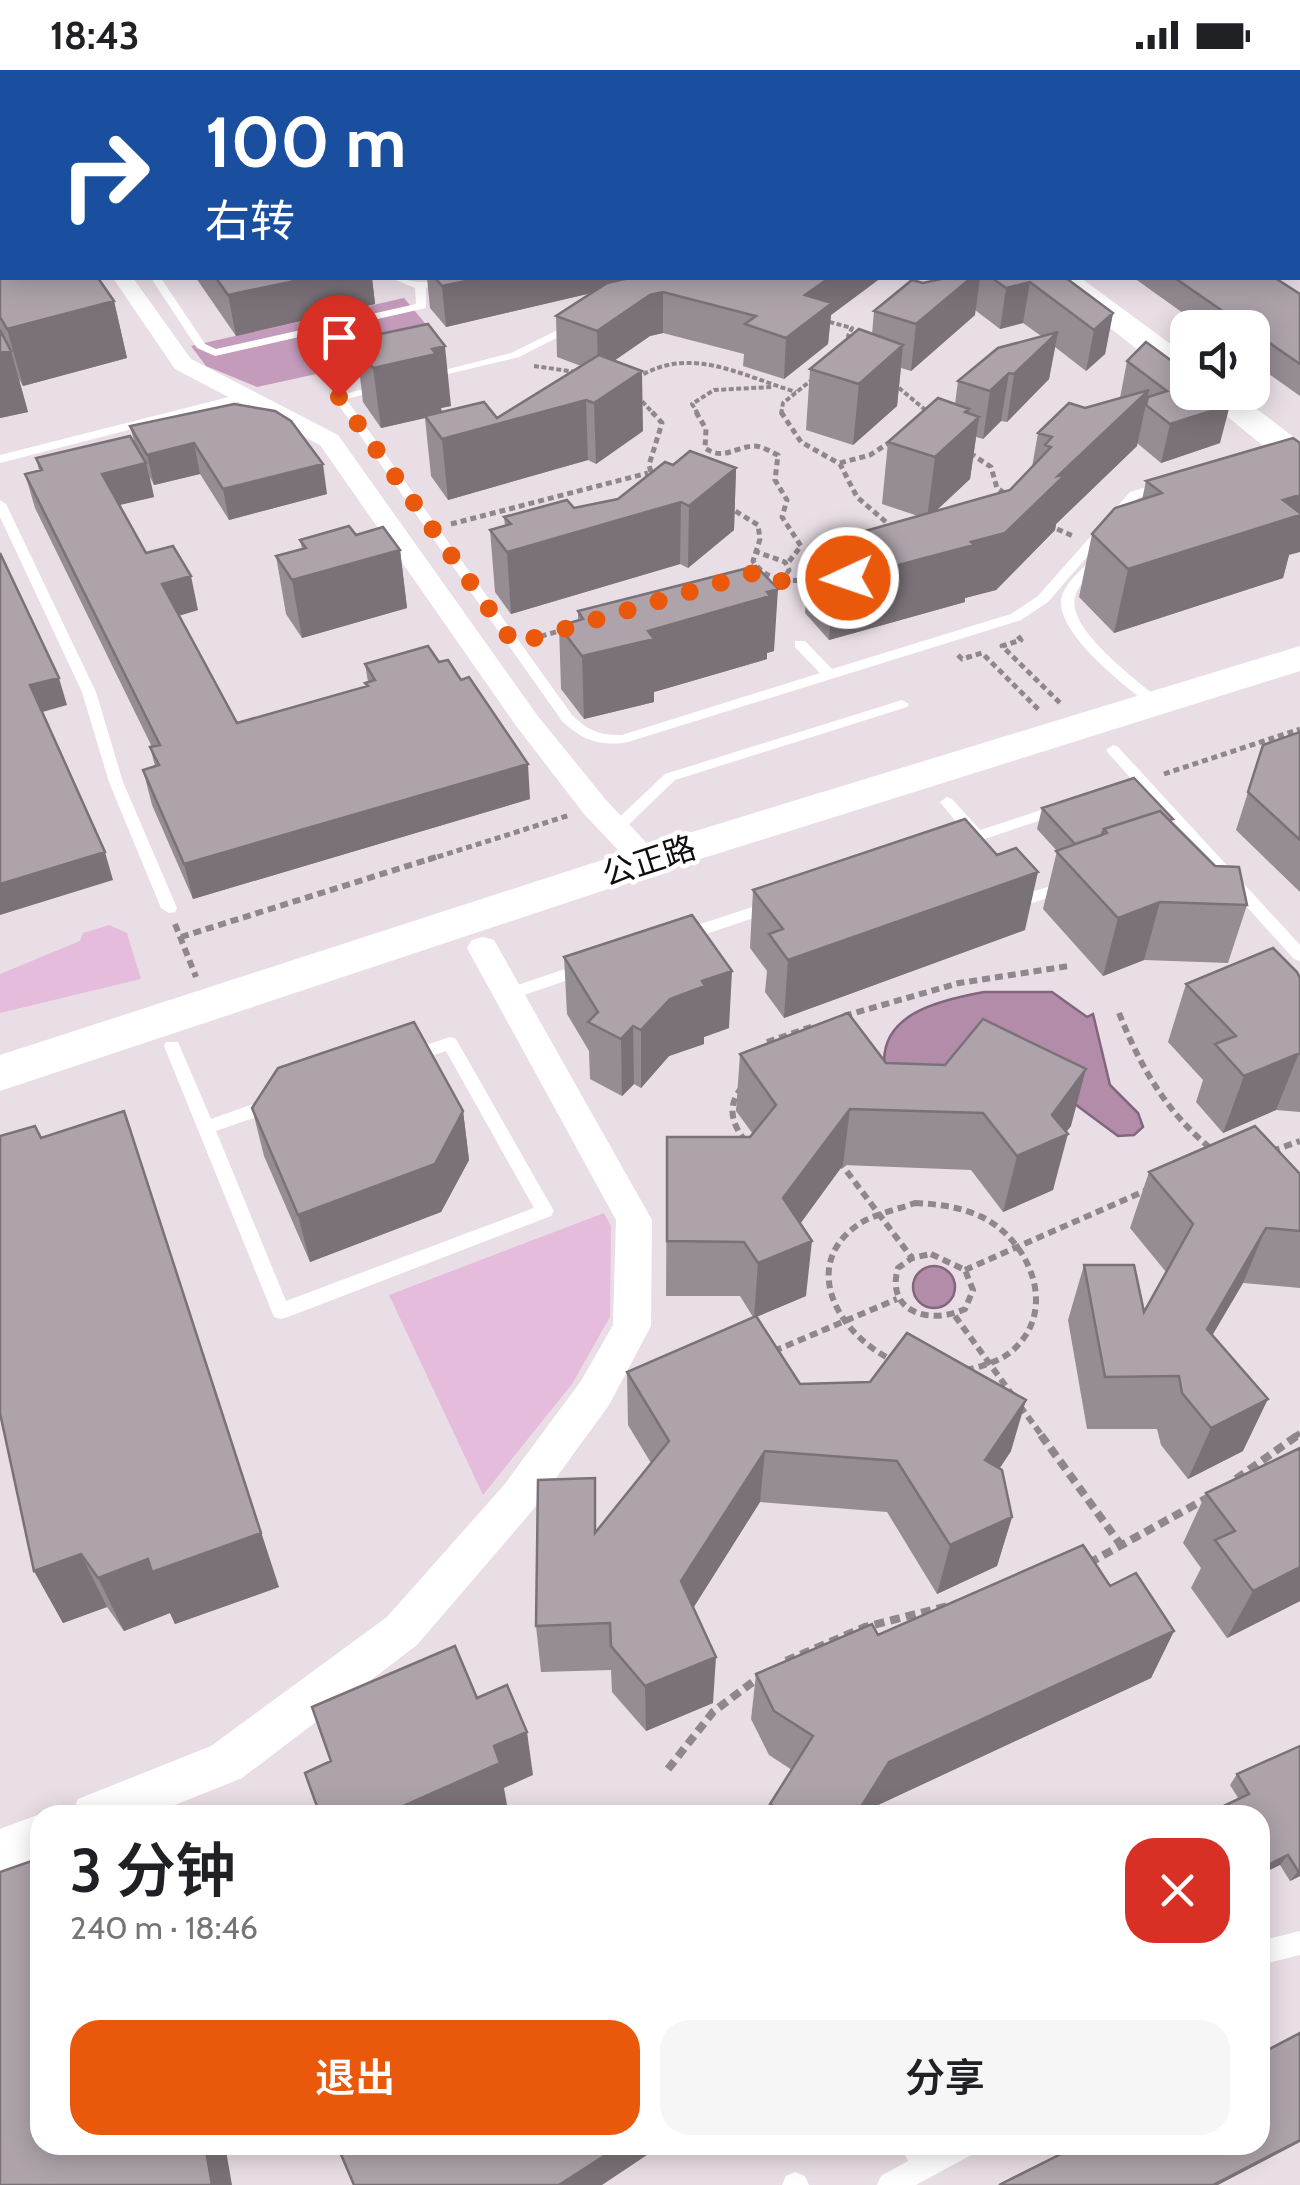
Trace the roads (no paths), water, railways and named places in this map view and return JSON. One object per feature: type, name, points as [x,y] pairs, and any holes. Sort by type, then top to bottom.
[{"type":"main road","points":[[1065,280],[1170,359]]},
{"type":"main road","points":[[1098,280],[1170,333]]},
{"type":"main road","points":[[1235,410],[1286,451]]},
{"type":"main road","points":[[1262,410],[1286,451]]},
{"type":"main road","name":"公正路","points":[[0,1072],[646,862],[1300,658]]},
{"type":"main road","name":"公正路","points":[[0,1102],[947,802],[1125,773],[1300,692]]},
{"type":"street","points":[[125,280],[183,364],[329,440],[492,674],[595,807],[646,862]]},
{"type":"street","points":[[119,1805],[226,1762],[402,1631],[518,1498],[595,1394],[632,1326],[634,1220],[483,948]]},
{"type":"street","points":[[0,1852],[30,1840]]},
{"type":"lane","points":[[157,280],[201,346],[214,353],[422,306],[420,286]]},
{"type":"lane","points":[[402,280],[420,286],[442,280]]},
{"type":"lane","points":[[410,380],[516,355],[566,328],[594,320]]},
{"type":"lane","points":[[392,384],[339,397],[567,718],[586,734],[602,740],[623,739],[1026,612],[1134,495],[1172,484]]},
{"type":"lane","points":[[0,459],[246,397]]},
{"type":"lane","points":[[1150,503],[1186,492]]},
{"type":"lane","points":[[0,504],[89,692],[116,782],[169,908]]},
{"type":"lane","points":[[1136,517],[1068,595],[1067,605],[1083,636],[1154,702]]},
{"type":"lane","points":[[800,644],[830,675]]},
{"type":"lane","points":[[615,829],[670,777],[902,704]]},
{"type":"lane","points":[[1125,773],[1300,955]]},
{"type":"lane","points":[[942,849],[983,843],[1086,800]]},
{"type":"lane","points":[[947,802],[983,843]]},
{"type":"lane","points":[[1177,848],[1195,842]]},
{"type":"lane","points":[[1010,874],[1032,898],[1087,880]]},
{"type":"lane","points":[[672,939],[780,903]]},
{"type":"lane","points":[[508,994],[599,964]]},
{"type":"lane","points":[[172,1046],[281,1312],[545,1211],[450,1042],[394,1062]]},
{"type":"lane","points":[[206,1128],[300,1095]]},
{"type":"lane","points":[[1270,1950],[1300,1943]]},
{"type":"lane","points":[[890,2185],[918,2156]]}]
